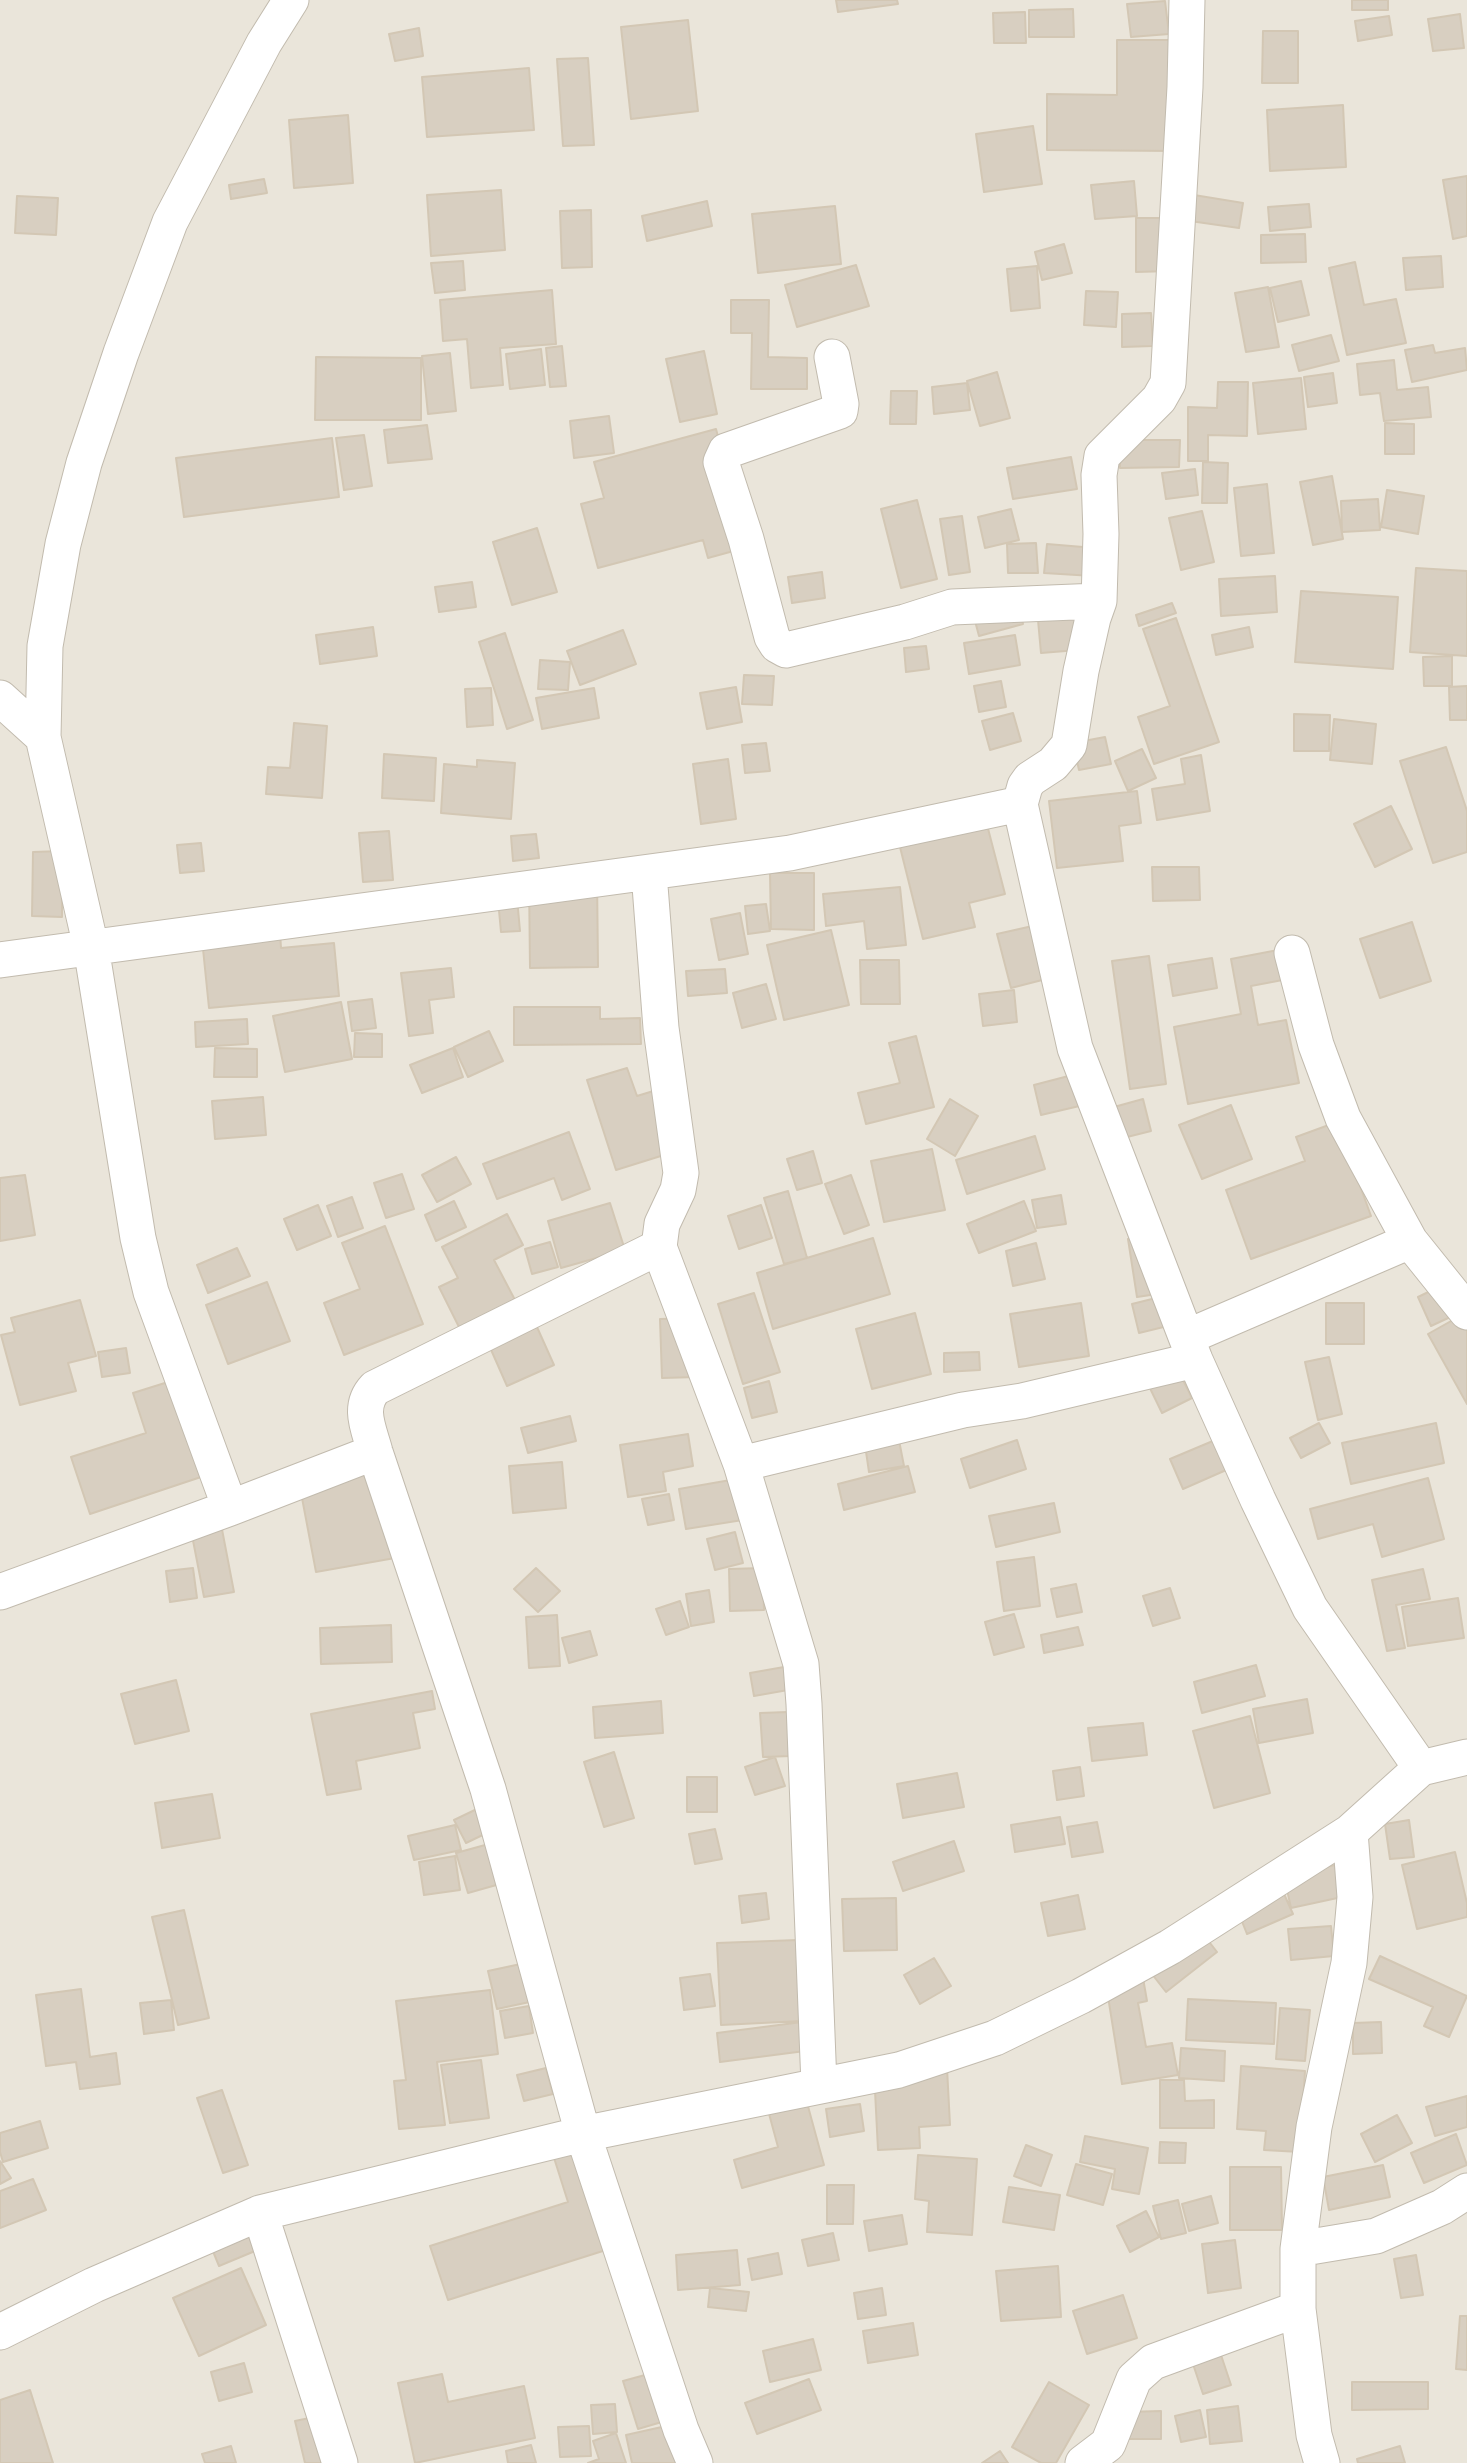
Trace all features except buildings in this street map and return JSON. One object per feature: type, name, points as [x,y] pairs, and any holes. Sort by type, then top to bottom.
[{"type":"street","points":[[230,1508],[151,1292],[128,1181],[91,947],[43,737],[45,646],[63,544],[84,463],[121,353],[170,222],[258,53],[291,0]]},
{"type":"street","points":[[1187,0],[1185,87],[1168,383],[1159,399],[1102,456],[1098,475],[1101,534],[1099,601],[1081,670],[1069,745],[1053,764],[1030,779],[1020,804],[1075,1048],[1191,1348],[1258,1500],[1310,1608],[1421,1768]]},
{"type":"street","points":[[832,357],[840,411],[726,451],[721,462],[746,539],[772,637],[777,645],[786,650],[905,622],[952,607],[1099,601]]},
{"type":"street","points":[[0,698],[43,737]]},
{"type":"street","points":[[0,960],[790,853],[1020,804]]},
{"type":"street","points":[[649,873],[662,1028],[681,1172],[678,1190],[662,1224],[659,1247],[741,1464],[801,1664],[819,2085]]},
{"type":"street","points":[[1292,953],[1316,1045],[1343,1118],[1410,1241],[1452,1273],[1467,1312]]},
{"type":"street","points":[[741,1464],[963,1409],[1023,1401],[1191,1348],[1410,1241]]},
{"type":"street","points":[[659,1247],[375,1388],[366,1398],[365,1413],[375,1452],[488,1789],[583,2134],[677,2417],[695,2463]]},
{"type":"street","points":[[0,1592],[375,1452]]},
{"type":"street","points":[[0,2332],[94,2285],[260,2213],[583,2134],[898,2070],[995,2038],[1081,1996],[1170,1947],[1350,1832],[1421,1768],[1467,1757]]},
{"type":"street","points":[[1322,2463],[1314,2435],[1297,2309],[1298,2249],[1314,2127],[1349,1963],[1355,1896],[1350,1832]]},
{"type":"street","points":[[1298,2249],[1376,2236],[1442,2207],[1467,2191]]},
{"type":"street","points":[[260,2213],[340,2463]]},
{"type":"street","points":[[1083,2463],[1108,2445],[1134,2379],[1153,2362],[1297,2309]]},
{"type":"shaded area","points":[[0,0],[1467,0],[1467,2463],[0,2463]]}]
